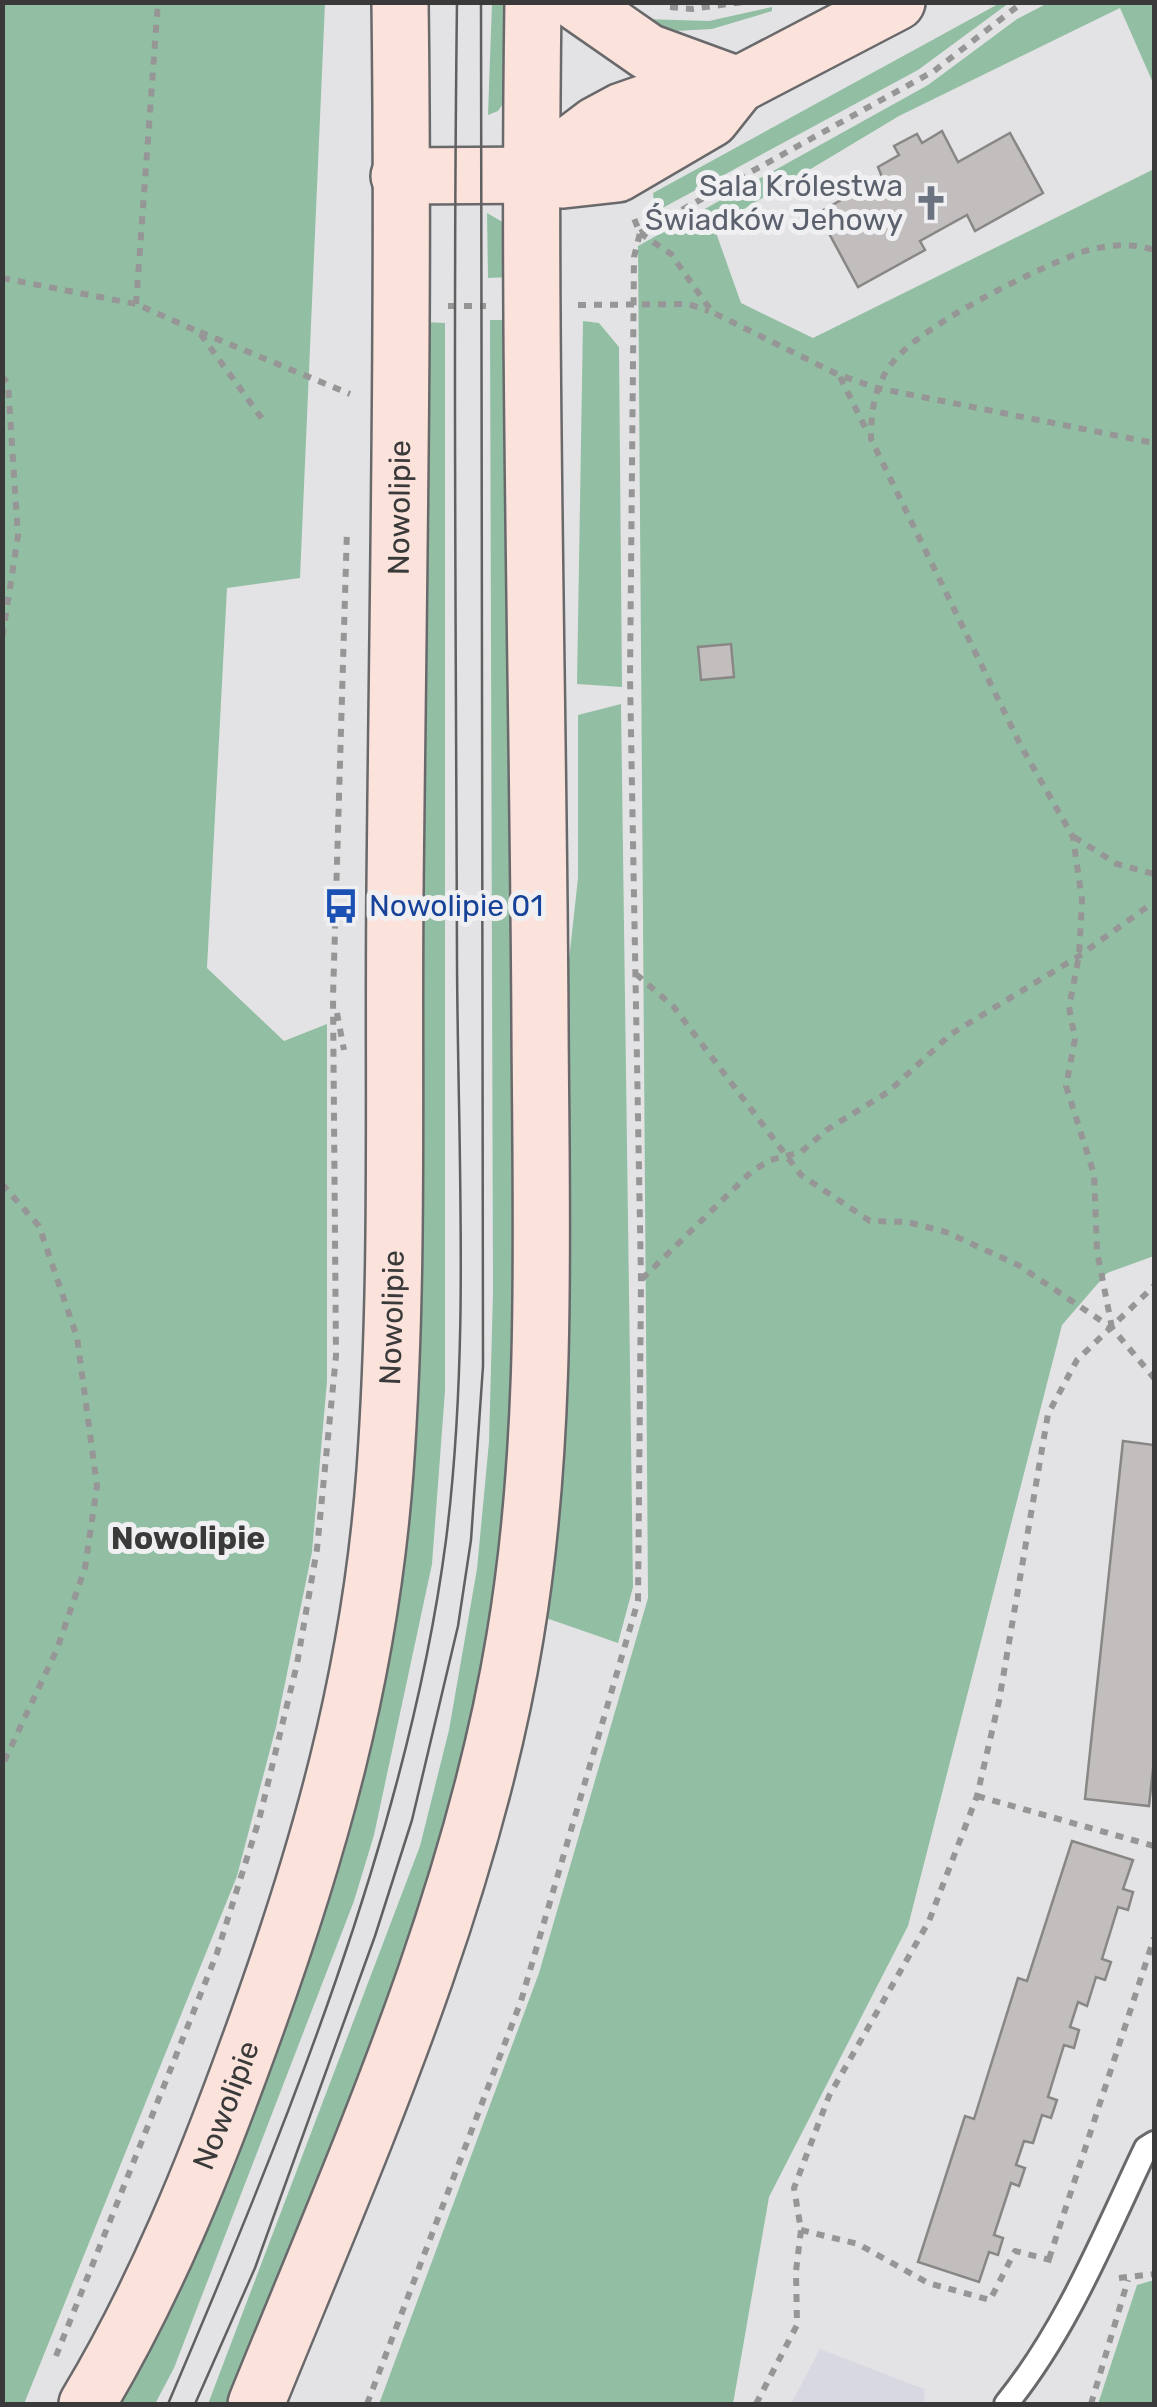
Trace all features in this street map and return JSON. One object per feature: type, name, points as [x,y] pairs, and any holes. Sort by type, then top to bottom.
[{"type":"main road","name":"Nowolipie","points":[[70,2384],[116,2356],[188,2206],[295,1919],[353,1713],[368,1619],[385,1473],[393,1230],[400,2]]},
{"type":"main road","points":[[256,2404],[452,1902],[482,1795],[524,1583],[537,1416],[540,1078],[530,175],[533,2]]},
{"type":"main road","points":[[576,2],[648,52],[738,85]]},
{"type":"main road","points":[[399,176],[530,175],[596,125],[622,112],[688,88],[738,85],[898,2]]},
{"type":"lane","points":[[1006,2404],[1032,2373],[1064,2318],[1146,2148],[1154,2144]]},
{"type":"path","points":[[136,304],[158,2]]},
{"type":"path","points":[[658,6],[692,9],[744,2]]},
{"type":"path","points":[[1023,2],[934,71],[640,233],[634,258],[634,305],[688,304],[712,312],[839,375],[877,388],[1154,443]]},
{"type":"path","points":[[640,233],[671,254],[712,312]]},
{"type":"path","points":[[871,438],[877,388],[908,346],[1020,281],[1081,253],[1116,245],[1154,250]]},
{"type":"path","points":[[2,278],[136,304],[350,394]]},
{"type":"path","points":[[199,332],[266,424]]},
{"type":"path","points":[[839,375],[1022,746],[1073,837],[1082,900],[1080,956],[1069,1008],[1075,1038],[1066,1086],[1094,1174],[1098,1251],[1112,1328]]},
{"type":"path","points":[[2,376],[8,384],[18,536],[2,639]]},
{"type":"path","points":[[350,377],[350,414]]},
{"type":"path","points":[[70,2384],[260,1820],[296,1664],[329,1452],[336,1356],[333,997],[348,512]]},
{"type":"path","points":[[1073,837],[1117,864],[1154,874]]},
{"type":"path","points":[[641,1280],[702,1224],[741,1180],[783,1156],[801,1152],[828,1129],[888,1092],[951,1034],[1080,956],[1154,902]]},
{"type":"path","points":[[635,973],[673,1006],[801,1175],[870,1220],[907,1222],[978,1245],[1018,1265],[1112,1328],[1154,1378]]},
{"type":"path","points":[[333,997],[345,1054]]},
{"type":"path","points":[[2,1184],[39,1226],[77,1337],[97,1486],[85,1568],[57,1649],[2,1766]]},
{"type":"path","points":[[756,2404],[797,2325],[796,2271],[801,2230],[794,2188],[829,2096],[929,1921],[977,1796],[999,1701],[1048,1414],[1076,1360],[1154,1286]]},
{"type":"path","points":[[977,1796],[1154,1846]]},
{"type":"path","points":[[1049,2259],[1154,1938]]},
{"type":"path","points":[[801,2230],[858,2244],[928,2283],[990,2300],[1015,2251]]},
{"type":"path","points":[[1091,2404],[1128,2280],[1154,2274]]},
{"type":"shaded area","points":[[820,2349],[924,2389],[925,2404],[791,2404]]},
{"type":"green space","points":[[3,2],[325,3],[300,578],[227,588],[207,968],[284,1041],[327,1024],[327,1381],[312,1552],[276,1727],[237,1876],[24,2404],[2,2404]]},
{"type":"green space","points":[[492,3],[508,3],[507,98],[498,111],[488,115]]},
{"type":"green space","points":[[1000,3],[1009,3],[918,70],[655,212],[653,193]]},
{"type":"green space","points":[[1048,3],[1154,3],[1154,85],[1120,8],[899,116],[714,227],[741,303],[813,338],[1154,169],[1154,1256],[1107,1273],[1062,1325],[908,1926],[769,2197],[733,2404],[379,2404],[539,1973],[648,1598],[638,246],[928,85],[1017,19]]},
{"type":"green space","points":[[772,7],[772,11],[712,29],[657,32],[644,19],[709,21]]},
{"type":"green space","points":[[487,213],[506,224],[510,277],[488,278]]},
{"type":"green space","points":[[490,320],[510,320],[514,1315],[510,1444],[498,1571],[480,1679],[455,1786],[390,1995],[231,2404],[208,2404],[420,1846],[449,1730],[477,1569],[489,1442],[493,1292]]},
{"type":"green space","points":[[583,321],[599,323],[619,347],[622,687],[577,684]]},
{"type":"green space","points":[[424,322],[445,323],[445,1391],[432,1564],[374,1835],[354,1901],[174,2368],[155,2404],[117,2404],[245,2121],[303,1977],[351,1829],[388,1653],[407,1475],[416,1295]]},
{"type":"green space","points":[[621,704],[633,1587],[618,1643],[546,1618],[556,1496],[565,996],[578,878],[578,715]]},
{"type":"green space","points":[[1154,2280],[1154,2404],[1098,2404],[1137,2285]]},
{"type":"building","name":"Sala Królestwa Świadków Jehowy","points":[[942,131],[958,162],[1010,133],[1043,193],[975,231],[967,215],[920,241],[925,250],[858,287],[818,213],[882,177],[878,167],[899,155],[894,146],[917,134],[922,143]]},
{"type":"building","points":[[731,644],[734,677],[701,680],[698,647]]},
{"type":"building","points":[[1123,1441],[1154,1445],[1154,1760],[1149,1806],[1085,1799]]},
{"type":"building","points":[[1072,1841],[1133,1860],[1123,1889],[1133,1892],[1128,1910],[1118,1907],[1102,1959],[1111,1962],[1105,1980],[1096,1977],[1087,2006],[1078,2002],[1070,2027],[1079,2030],[1074,2048],[1064,2045],[1048,2097],[1057,2100],[1051,2118],[1042,2115],[1033,2143],[1024,2141],[1016,2165],[1025,2168],[1019,2186],[1011,2183],[994,2235],[1003,2238],[998,2255],[989,2252],[979,2282],[918,2262],[965,2116],[974,2119],[1018,1978],[1027,1981]]},
{"type":"tram line","points":[[168,2404],[296,2089],[372,1871],[428,1650],[446,1540],[458,1397],[461,1252],[455,482],[457,2]]},
{"type":"tram line","points":[[195,2404],[255,2268],[375,1936],[412,1820],[458,1626],[471,1540],[483,1366],[481,2]]},
{"type":"place","name":"Sala Królestwa Świadków Jehowy","points":[[931,203]]},
{"type":"place","name":"Nowolipie 01","points":[[341,906]]},
{"type":"district","name":"Nowolipie","points":[[188,1538]]}]
